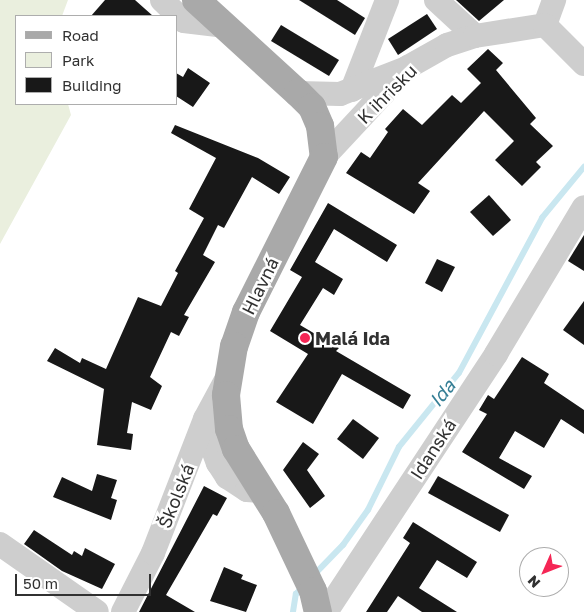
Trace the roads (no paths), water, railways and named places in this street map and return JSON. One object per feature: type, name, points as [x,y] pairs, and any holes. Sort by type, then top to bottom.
[{"type":"main road","points":[[196,0],[312,107],[320,126],[324,157]]},
{"type":"main road","name":"Hlavná","points":[[319,605],[276,513],[246,470],[212,434],[246,312],[324,157]]},
{"type":"street","points":[[162,0],[178,15]]},
{"type":"street","points":[[352,90],[387,0]]},
{"type":"street","points":[[436,0],[475,36]]},
{"type":"street","points":[[554,0],[545,25],[584,64]]},
{"type":"street","points":[[178,15],[184,21],[224,26]]},
{"type":"street","name":"K ihrisku","points":[[324,157],[408,67],[447,44],[475,36],[545,25]]},
{"type":"street","points":[[298,93],[340,94],[408,67]]},
{"type":"street","name":"Idanská","points":[[319,605],[496,354],[584,206]]},
{"type":"street","name":"Školská","points":[[123,612],[212,434]]},
{"type":"street","points":[[0,544],[97,612]]},
{"type":"waterway","name":"Ida","points":[[314,575],[343,545],[368,510],[399,447],[459,373],[542,218],[584,167]]},
{"type":"waterway","name":"Ida","points":[[293,612],[296,594],[303,587]]},
{"type":"place","name":"Malá Ida","points":[[305,338]]}]
